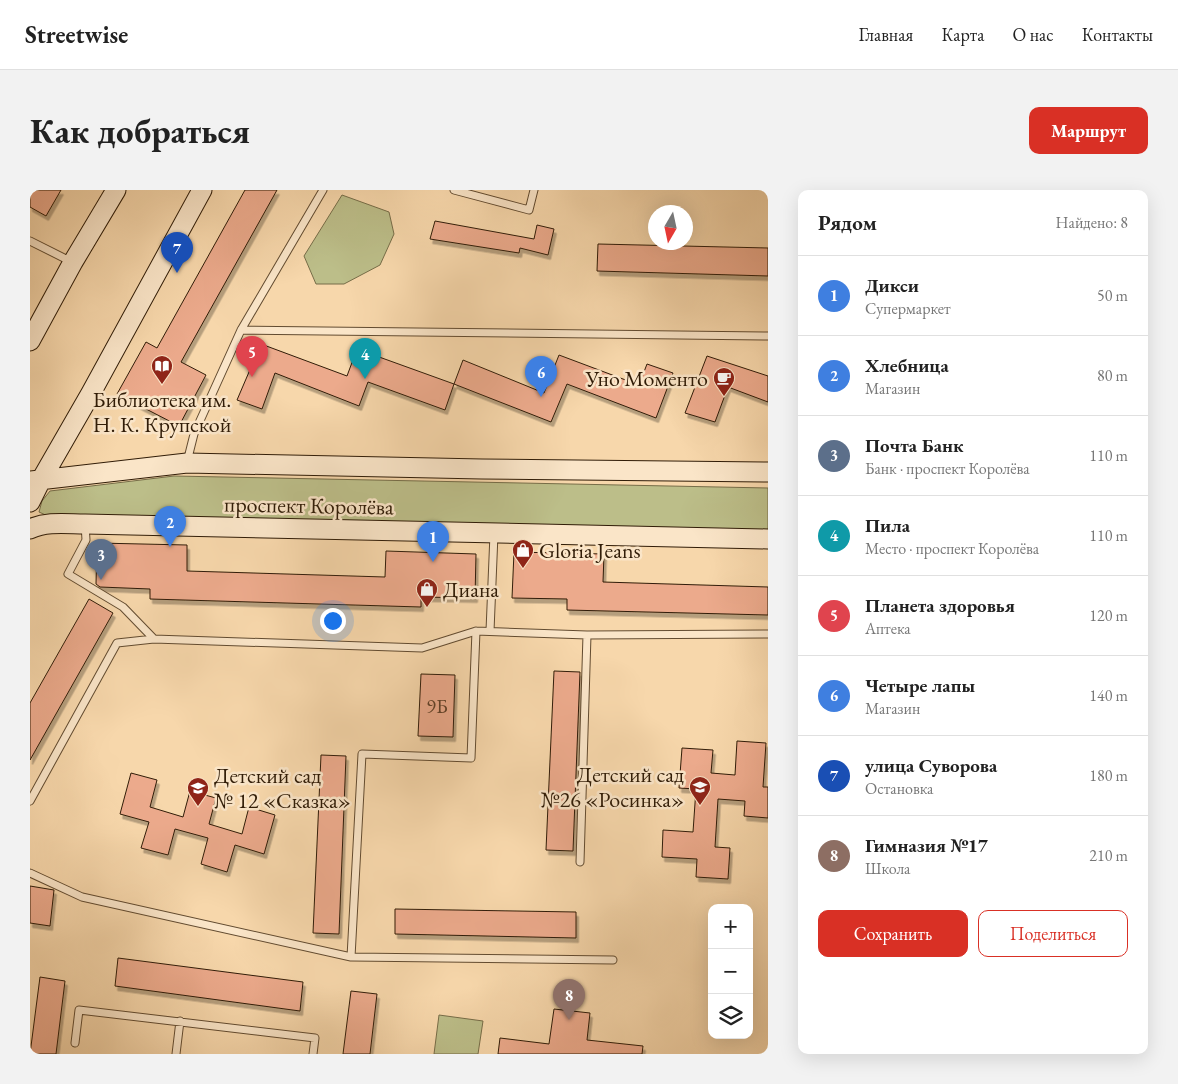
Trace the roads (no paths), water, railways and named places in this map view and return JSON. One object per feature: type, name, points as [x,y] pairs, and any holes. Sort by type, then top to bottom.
[{"type":"main road","points":[[30,340],[116,190]]},
{"type":"main road","points":[[30,502],[36,480],[91,393],[202,190]]},
{"type":"main road","name":"проспект Королёва","points":[[36,480],[187,463],[473,469],[768,472]]},
{"type":"main road","name":"проспект Королёва","points":[[30,529],[38,525],[49,524],[86,524],[768,539]]},
{"type":"lane","points":[[187,463],[194,434],[241,330],[323,190]]},
{"type":"lane","points":[[454,190],[529,210],[534,190]]},
{"type":"lane","points":[[30,241],[73,262]]},
{"type":"lane","points":[[241,330],[768,336]]},
{"type":"lane","points":[[86,524],[86,540],[68,574],[123,607],[154,639]]},
{"type":"lane","points":[[490,632],[494,533]]},
{"type":"lane","points":[[350,957],[362,754],[470,758],[476,631]]},
{"type":"lane","points":[[30,801],[117,643],[154,639],[422,648],[476,631],[587,635],[768,634]]},
{"type":"lane","points":[[580,862],[587,635]]},
{"type":"lane","points":[[30,873],[82,897],[350,957],[613,960]]},
{"type":"lane","points":[[75,1043],[79,1010],[315,1038],[313,1054]]},
{"type":"lane","points":[[176,1054],[180,1021]]},
{"type":"place","name":"улица Суворова","points":[[177,273]]},
{"type":"place","name":"Планета здоровья","points":[[252,377]]},
{"type":"place","name":"Пила","points":[[365,379]]},
{"type":"place","name":"Библиотека им. Н. К. Крупской","points":[[162,385]]},
{"type":"place","name":"Четыре лапы","points":[[541,397]]},
{"type":"place","name":"Уно Моменто","points":[[724,397]]},
{"type":"place","name":"Хлебница","points":[[170,547]]},
{"type":"place","name":"Дикси","points":[[433,562]]},
{"type":"place","name":"Gloria Jeans","points":[[523,569]]},
{"type":"place","name":"Почта Банк","points":[[101,580]]},
{"type":"place","name":"Диана","points":[[427,608]]},
{"type":"place","name":"Детский сад №26 «Росинка»","points":[[700,806]]},
{"type":"place","name":"Детский сад № 12 «Сказка»","points":[[198,807]]},
{"type":"place","name":"Гимназия №17","points":[[569,1020]]}]
